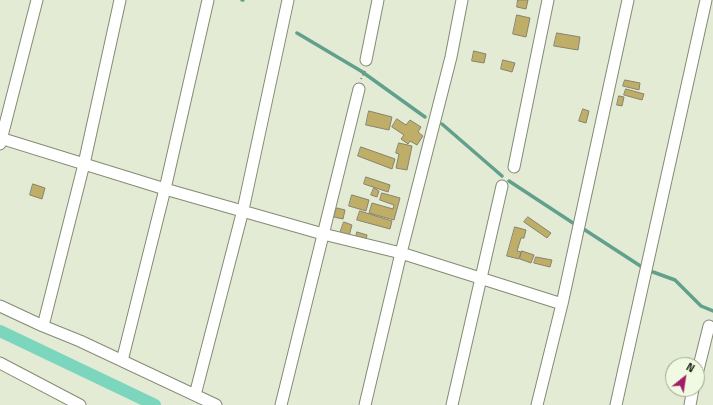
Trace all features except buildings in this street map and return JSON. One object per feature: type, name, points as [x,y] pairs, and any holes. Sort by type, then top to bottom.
[{"type":"street","points":[[37,0],[0,140],[323,234],[401,252],[562,304]]},
{"type":"street","points":[[43,326],[84,164],[120,0]]},
{"type":"street","points":[[122,361],[165,189],[208,0]]},
{"type":"street","points":[[195,395],[243,210],[288,0]]},
{"type":"street","points":[[366,65],[378,0]]},
{"type":"street","points":[[365,405],[401,252],[451,57],[462,0]]},
{"type":"street","points":[[514,167],[548,0]]},
{"type":"street","points":[[538,405],[562,304],[628,0]]},
{"type":"street","points":[[616,405],[706,0]]},
{"type":"street","points":[[281,405],[359,89]]},
{"type":"street","points":[[452,405],[502,186]]},
{"type":"street","points":[[0,306],[80,341],[216,405]]},
{"type":"street","points":[[701,357],[709,326]]},
{"type":"street","points":[[0,363],[80,405]]},
{"type":"path","points":[[362,77],[366,65]]},
{"type":"waterway","points":[[297,33],[361,71],[425,117]]},
{"type":"waterway","points":[[442,124],[502,176]]},
{"type":"waterway","points":[[509,181],[573,223]]},
{"type":"waterway","points":[[582,228],[642,267]]},
{"type":"waterway","points":[[653,272],[675,280],[701,306],[713,311]]},
{"type":"waterway","points":[[0,331],[155,405]]}]
